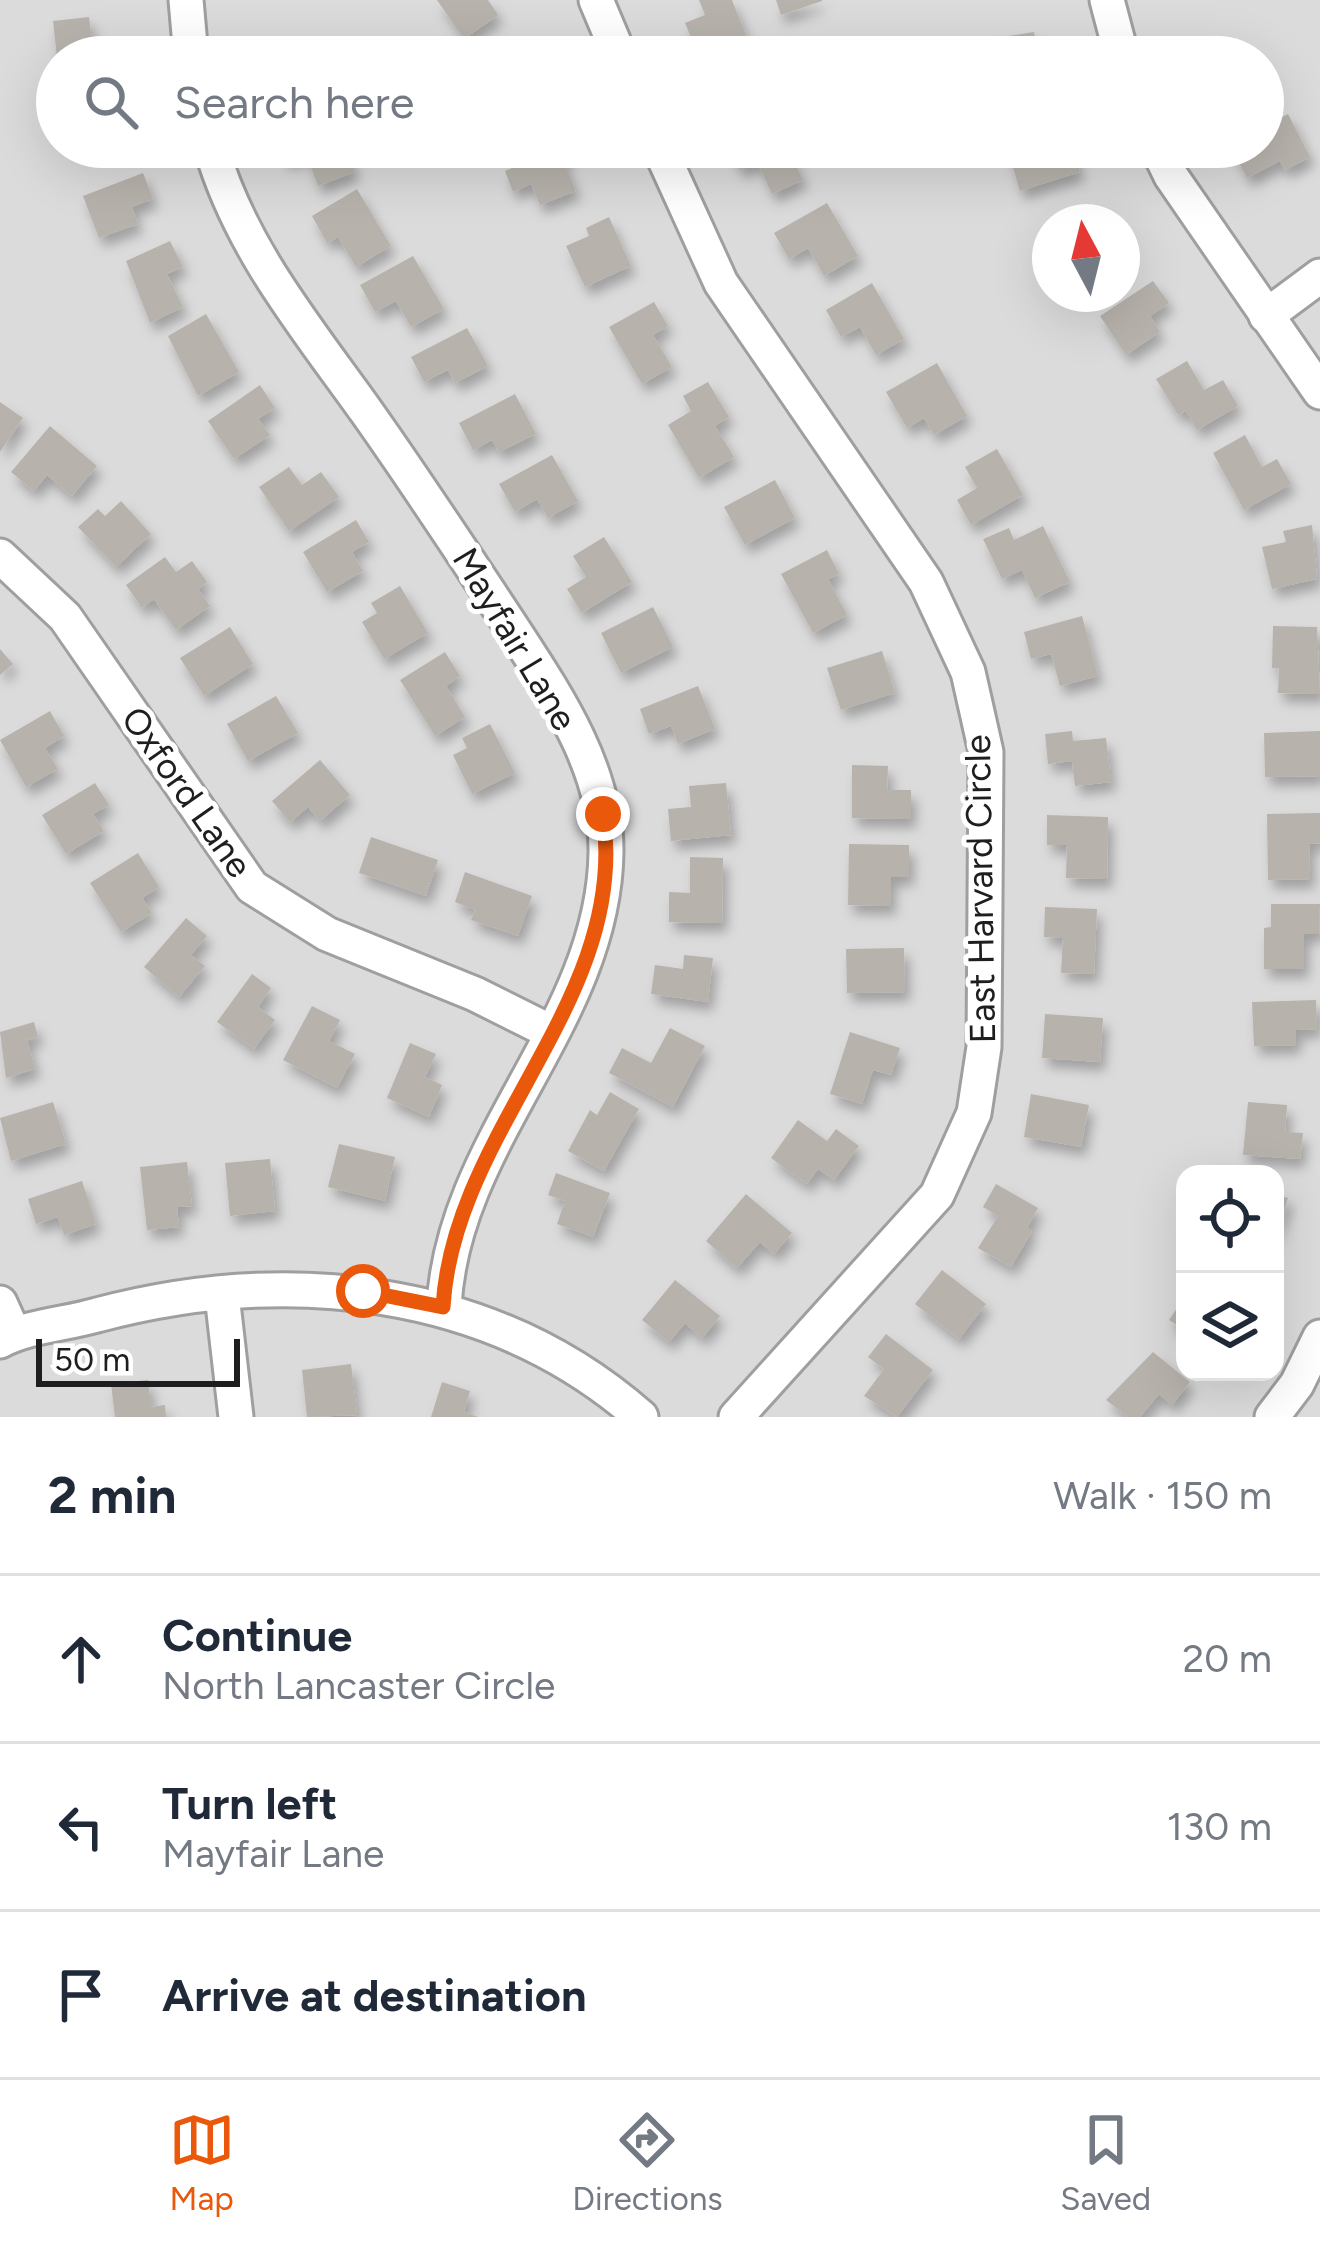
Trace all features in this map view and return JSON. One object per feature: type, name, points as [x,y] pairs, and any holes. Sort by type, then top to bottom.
[{"type":"street","points":[[186,0],[189,36]]},
{"type":"street","points":[[596,0],[611,36]]},
{"type":"street","points":[[1107,0],[1116,36]]},
{"type":"street","name":"Mayfair Lane","points":[[217,168],[263,268],[434,507],[568,714],[603,814],[606,854],[584,970],[463,1206],[446,1270],[443,1307]]},
{"type":"street","name":"East Harvard Circle","points":[[669,168],[722,283],[926,582],[968,672],[986,752],[983,1047],[974,1113],[937,1195],[736,1417]]},
{"type":"street","points":[[1167,168],[1320,392]]},
{"type":"street","points":[[1266,316],[1320,276]]},
{"type":"street","name":"Oxford Lane","points":[[0,556],[65,617],[252,887],[327,934],[475,994],[551,1032]]},
{"type":"street","points":[[5,1326],[222,1295],[363,1291],[443,1307],[550,1353],[604,1384],[641,1417]]},
{"type":"street","points":[[222,1295],[236,1417]]},
{"type":"street","points":[[1273,1417],[1297,1384],[1320,1337]]},
{"type":"shaded area","points":[[0,0],[1320,0],[1320,1417],[0,1417]]},
{"type":"building","points":[[437,0],[488,0],[498,15],[462,36]]},
{"type":"building","points":[[699,0],[732,0],[746,35],[690,36],[685,23],[705,15]]},
{"type":"building","points":[[776,0],[822,0],[822,1],[781,15]]},
{"type":"building","points":[[89,17],[91,36],[55,36],[53,21]]},
{"type":"building","points":[[1288,114],[1310,157],[1285,170],[1284,168],[1284,116]]},
{"type":"building","points":[[311,168],[354,168],[355,172],[318,186]]},
{"type":"building","points":[[566,168],[576,191],[540,205],[531,184],[513,192],[505,171]]},
{"type":"building","points":[[760,168],[797,168],[803,180],[772,194]]},
{"type":"building","points":[[1013,168],[1079,168],[1080,172],[1020,191]]},
{"type":"building","points":[[1242,168],[1266,168],[1247,178]]},
{"type":"building","points":[[143,173],[153,199],[132,207],[138,224],[99,238],[83,196]]},
{"type":"building","points":[[357,189],[391,246],[356,267],[338,237],[327,243],[312,216]]},
{"type":"building","points":[[827,203],[858,256],[824,276],[808,248],[789,259],[774,233]]},
{"type":"building","points":[[609,217],[631,266],[585,287],[566,246],[589,236],[586,228]]},
{"type":"building","points":[[170,241],[183,267],[167,274],[183,307],[150,323],[126,261]]},
{"type":"building","points":[[413,256],[444,309],[411,327],[396,301],[375,312],[360,285]]},
{"type":"building","points":[[1153,281],[1169,303],[1150,316],[1160,332],[1126,355],[1100,316],[1140,312],[1140,290]]},
{"type":"building","points":[[872,283],[904,339],[876,355],[860,327],[841,337],[826,310]]},
{"type":"building","points":[[654,302],[668,326],[653,335],[672,367],[642,384],[609,327]]},
{"type":"building","points":[[206,314],[239,372],[198,396],[168,336]]},
{"type":"building","points":[[467,328],[488,366],[455,383],[448,370],[424,382],[411,357]]},
{"type":"building","points":[[1187,361],[1204,390],[1223,380],[1238,406],[1197,430],[1186,411],[1178,415],[1156,379]]},
{"type":"building","points":[[937,363],[967,416],[934,435],[924,418],[907,428],[886,392]]},
{"type":"building","points":[[708,382],[729,417],[715,426],[734,457],[699,478],[668,425],[691,411],[683,396]]},
{"type":"building","points":[[260,385],[275,408],[258,419],[270,435],[234,459],[208,421]]},
{"type":"building","points":[[515,394],[536,434],[499,452],[492,440],[473,450],[459,423]]},
{"type":"building","points":[[0,402],[23,418],[0,452]]},
{"type":"building","points":[[50,426],[97,466],[72,496],[47,475],[34,491],[11,472]]},
{"type":"building","points":[[1245,435],[1262,467],[1277,459],[1291,484],[1244,510],[1213,453]]},
{"type":"building","points":[[997,449],[1023,495],[971,525],[957,500],[977,488],[965,467]]},
{"type":"building","points":[[552,455],[578,501],[548,518],[537,499],[515,512],[499,484]]},
{"type":"building","points":[[289,467],[302,485],[321,472],[339,497],[289,531],[259,487]]},
{"type":"building","points":[[775,480],[795,518],[745,545],[724,507]]},
{"type":"building","points":[[121,501],[151,534],[116,567],[78,527],[98,509],[105,516]]},
{"type":"building","points":[[356,520],[369,542],[352,552],[363,571],[327,592],[303,552]]},
{"type":"building","points":[[1312,525],[1317,579],[1272,589],[1262,547],[1286,542],[1283,531]]},
{"type":"building","points":[[1043,526],[1070,582],[1035,598],[1022,570],[1002,579],[983,539],[1009,528],[1014,540]]},
{"type":"building","points":[[604,537],[632,582],[582,613],[567,589],[586,577],[573,556]]},
{"type":"building","points":[[827,550],[839,574],[828,579],[847,615],[813,633],[781,574]]},
{"type":"building","points":[[165,557],[176,572],[192,561],[207,582],[198,589],[210,606],[176,630],[154,599],[142,608],[126,585]]},
{"type":"building","points":[[400,586],[428,633],[384,659],[362,622],[377,613],[371,603]]},
{"type":"building","points":[[653,607],[673,647],[621,673],[601,633]]},
{"type":"building","points":[[1082,616],[1098,676],[1060,686],[1051,654],[1031,659],[1024,632]]},
{"type":"building","points":[[1273,626],[1317,627],[1320,694],[1278,693],[1279,668],[1272,668]]},
{"type":"building","points":[[230,627],[253,664],[204,696],[180,658]]},
{"type":"building","points":[[0,649],[13,664],[0,675]]},
{"type":"building","points":[[882,651],[895,693],[841,710],[827,668]]},
{"type":"building","points":[[445,652],[460,676],[446,686],[465,717],[435,736],[400,680]]},
{"type":"building","points":[[698,686],[715,729],[678,744],[671,726],[649,734],[640,709]]},
{"type":"building","points":[[276,696],[298,733],[248,761],[227,724]]},
{"type":"building","points":[[50,711],[64,736],[45,748],[58,769],[26,787],[0,740]]},
{"type":"building","points":[[490,724],[515,773],[472,794],[453,755],[467,748],[462,738]]},
{"type":"building","points":[[1072,731],[1073,741],[1106,738],[1111,782],[1075,786],[1072,761],[1048,764],[1045,734]]},
{"type":"building","points":[[1320,731],[1320,776],[1265,777],[1264,733]]},
{"type":"building","points":[[320,760],[350,795],[320,821],[308,807],[290,822],[272,801]]},
{"type":"building","points":[[852,765],[888,766],[887,790],[911,790],[911,819],[852,818]]},
{"type":"building","points":[[95,783],[109,805],[93,814],[104,831],[66,854],[42,815]]},
{"type":"building","points":[[726,783],[731,835],[671,841],[668,809],[691,807],[689,786]]},
{"type":"building","points":[[1320,813],[1320,843],[1309,844],[1310,879],[1268,880],[1267,814]]},
{"type":"building","points":[[1047,815],[1108,817],[1107,879],[1066,878],[1067,845],[1047,845]]},
{"type":"building","points":[[371,837],[438,860],[426,896],[359,873]]},
{"type":"building","points":[[849,844],[909,845],[909,877],[891,877],[891,906],[848,905]]},
{"type":"building","points":[[138,853],[159,887],[142,898],[152,913],[121,932],[90,883]]},
{"type":"building","points":[[690,857],[723,858],[722,923],[669,922],[669,892],[690,893]]},
{"type":"building","points":[[465,872],[532,896],[518,936],[471,920],[475,910],[455,902]]},
{"type":"building","points":[[1271,904],[1320,904],[1319,934],[1304,934],[1304,969],[1264,969],[1264,928],[1271,927]]},
{"type":"building","points":[[1045,907],[1097,909],[1094,974],[1061,973],[1063,938],[1044,937]]},
{"type":"building","points":[[186,918],[207,936],[191,955],[205,966],[179,997],[144,967]]},
{"type":"building","points":[[904,948],[905,992],[847,993],[846,949]]},
{"type":"building","points":[[684,955],[713,958],[708,1002],[651,994],[655,965],[683,969]]},
{"type":"building","points":[[252,974],[271,988],[258,1007],[275,1020],[254,1049],[217,1022]]},
{"type":"building","points":[[1316,1000],[1317,1029],[1296,1030],[1296,1045],[1254,1046],[1252,1002]]},
{"type":"building","points":[[312,1006],[340,1020],[329,1041],[355,1054],[337,1088],[283,1060]]},
{"type":"building","points":[[1045,1014],[1103,1018],[1100,1062],[1042,1058]]},
{"type":"building","points":[[34,1022],[38,1037],[27,1040],[35,1069],[6,1078],[0,1032]]},
{"type":"building","points":[[670,1028],[705,1046],[673,1107],[609,1073],[622,1048],[651,1063]]},
{"type":"building","points":[[850,1032],[900,1048],[891,1075],[873,1070],[862,1104],[830,1094]]},
{"type":"building","points":[[410,1043],[436,1054],[425,1077],[442,1085],[429,1117],[387,1098]]},
{"type":"building","points":[[610,1092],[639,1109],[604,1171],[568,1151],[590,1110],[597,1115]]},
{"type":"building","points":[[1031,1094],[1089,1105],[1081,1147],[1024,1137]]},
{"type":"building","points":[[53,1102],[66,1144],[11,1161],[0,1118]]},
{"type":"building","points":[[1248,1102],[1287,1105],[1285,1132],[1303,1133],[1300,1159],[1243,1155]]},
{"type":"building","points":[[798,1120],[827,1141],[836,1129],[859,1146],[834,1180],[818,1169],[807,1184],[771,1158]]},
{"type":"building","points":[[339,1144],[395,1157],[385,1201],[328,1187]]},
{"type":"building","points":[[270,1159],[275,1211],[230,1216],[225,1163]]},
{"type":"building","points":[[187,1162],[192,1206],[177,1207],[179,1227],[147,1230],[140,1167]]},
{"type":"building","points":[[556,1173],[610,1193],[593,1237],[557,1224],[565,1201],[548,1195]]},
{"type":"building","points":[[82,1181],[96,1224],[64,1235],[58,1217],[36,1224],[28,1199]]},
{"type":"building","points":[[996,1184],[1038,1208],[1027,1228],[1032,1231],[1011,1267],[978,1248],[998,1216],[983,1207]]},
{"type":"building","points":[[746,1194],[792,1233],[774,1254],[760,1242],[737,1268],[706,1241]]},
{"type":"building","points":[[942,1270],[986,1304],[959,1339],[915,1304]]},
{"type":"building","points":[[675,1280],[720,1316],[702,1338],[685,1323],[669,1342],[642,1320]]},
{"type":"building","points":[[886,1334],[933,1370],[897,1417],[864,1396],[884,1369],[868,1357]]},
{"type":"building","points":[[1153,1352],[1176,1371],[1176,1381],[1190,1382],[1172,1405],[1159,1394],[1140,1417],[1128,1417],[1106,1400]]},
{"type":"building","points":[[351,1364],[357,1415],[307,1417],[302,1370]]},
{"type":"building","points":[[148,1380],[151,1407],[165,1405],[166,1417],[115,1417],[111,1384]]},
{"type":"building","points":[[442,1382],[470,1391],[464,1412],[478,1417],[431,1417]]},
{"type":"route","points":[[363,1291],[443,1307],[446,1270],[463,1206],[584,970],[603,889],[603,814]]}]
